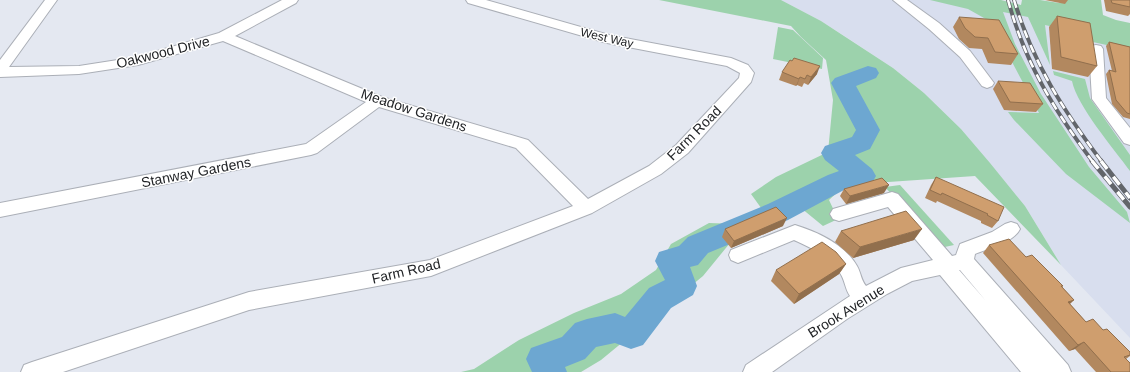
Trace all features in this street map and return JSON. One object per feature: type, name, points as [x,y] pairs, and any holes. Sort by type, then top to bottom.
[{"type":"street","points":[[0,71],[51,0]]},
{"type":"street","name":"Oakwood Drive","points":[[0,71],[79,70],[131,62],[224,36],[292,0]]},
{"type":"street","name":"West Way","points":[[472,0],[595,36],[634,45],[731,62],[743,68]]},
{"type":"street","points":[[899,0],[934,26],[964,54],[987,83]]},
{"type":"street","name":"Meadow Gardens","points":[[224,36],[376,101],[522,144],[586,208]]},
{"type":"street","points":[[1096,49],[1099,99],[1130,140]]},
{"type":"street","name":"Farm Road","points":[[32,372],[249,301],[430,268],[586,208],[655,170],[682,149],[746,79],[747,74],[743,68]]},
{"type":"street","name":"Stanway Gardens","points":[[0,210],[310,149],[376,101]]},
{"type":"street","points":[[838,214],[892,199],[952,264],[1060,372]]},
{"type":"street","points":[[952,264],[967,249],[998,237],[1011,229]]},
{"type":"street","points":[[738,254],[795,232],[826,247],[842,260],[850,271],[854,286],[864,298]]},
{"type":"street","points":[[952,264],[1035,372]]},
{"type":"street","name":"Brook Avenue","points":[[754,372],[864,298],[908,274],[952,264]]},
{"type":"shaded area","points":[[781,0],[994,0],[1130,34],[1130,338],[1061,265],[1025,206],[961,129],[924,93],[893,68],[846,37],[821,21]]},
{"type":"green space","points":[[659,0],[781,0],[821,21],[893,68],[924,93],[961,129],[990,163],[1025,206],[1061,265],[975,176],[845,185],[829,200],[838,219],[823,226],[801,208],[764,212],[751,194],[776,177],[828,152],[833,100],[826,60],[791,26]]},
{"type":"green space","points":[[930,0],[1001,0],[1021,5],[1022,0],[1040,0],[1059,3],[1066,0],[1101,0],[1103,15],[1130,23],[1130,50],[1088,41],[1085,34],[1045,25],[1050,65],[1028,17],[1003,12],[1015,44],[1041,94],[1089,167],[1127,212],[1130,223],[1066,174],[1008,112],[1039,113],[1012,62],[1000,27],[968,9]]},
{"type":"green space","points":[[778,27],[793,30],[823,58],[822,69],[773,59]]},
{"type":"green space","points":[[1053,71],[1085,79],[1090,98],[1130,155],[1130,171],[1088,115],[1075,91],[1072,81],[1054,75]]},
{"type":"green space","points":[[900,185],[954,245],[940,248],[885,187]]},
{"type":"green space","points":[[709,223],[737,224],[730,243],[703,276],[601,360],[581,372],[461,372],[474,369],[519,340],[574,313],[621,294],[656,270],[671,244]]},
{"type":"building","points":[[1111,0],[1130,0],[1130,7],[1112,3]]},
{"type":"building","points":[[1057,16],[1090,23],[1097,66],[1061,57]]},
{"type":"building","points":[[959,17],[999,20],[1018,54],[995,52],[988,38],[975,37],[965,28]]},
{"type":"building","points":[[1109,42],[1130,47],[1130,114],[1127,113],[1116,100],[1109,70],[1116,72]]},
{"type":"building","points":[[794,58],[820,66],[811,77],[807,75],[805,79],[800,77],[799,79],[782,72],[790,60],[792,61]]},
{"type":"building","points":[[998,81],[1030,83],[1043,104],[1010,102]]},
{"type":"building","points":[[936,177],[1004,207],[998,221],[987,215],[988,214],[942,193],[941,195],[930,190]]},
{"type":"building","points":[[882,178],[889,185],[850,196],[844,189]]},
{"type":"building","points":[[776,207],[787,218],[734,241],[725,229]]},
{"type":"building","points":[[906,211],[922,229],[860,247],[841,231]]},
{"type":"building","points":[[1009,239],[1026,257],[1032,255],[1063,286],[1061,286],[1074,300],[1068,302],[1086,322],[1093,319],[1103,330],[1107,329],[1130,352],[1130,355],[1124,357],[1130,363],[1130,372],[1111,372],[1084,342],[1078,345],[989,245]]},
{"type":"building","points":[[822,242],[836,252],[846,264],[799,294],[776,270]]},
{"type":"waterway","points":[[550,372],[543,359],[573,348],[587,334],[615,328],[631,334],[660,298],[682,286],[679,275],[670,261],[688,256],[698,245],[778,212],[837,182],[863,176],[834,153],[861,143],[868,130],[843,83],[868,73]]},
{"type":"railway","points":[[1008,0],[1023,45],[1042,85],[1053,105],[1093,162]]},
{"type":"railway","points":[[1014,0],[1030,45],[1050,85],[1074,124],[1102,162]]},
{"type":"railway","points":[[1092,161],[1130,207]]},
{"type":"railway","points":[[1101,161],[1130,198]]}]
